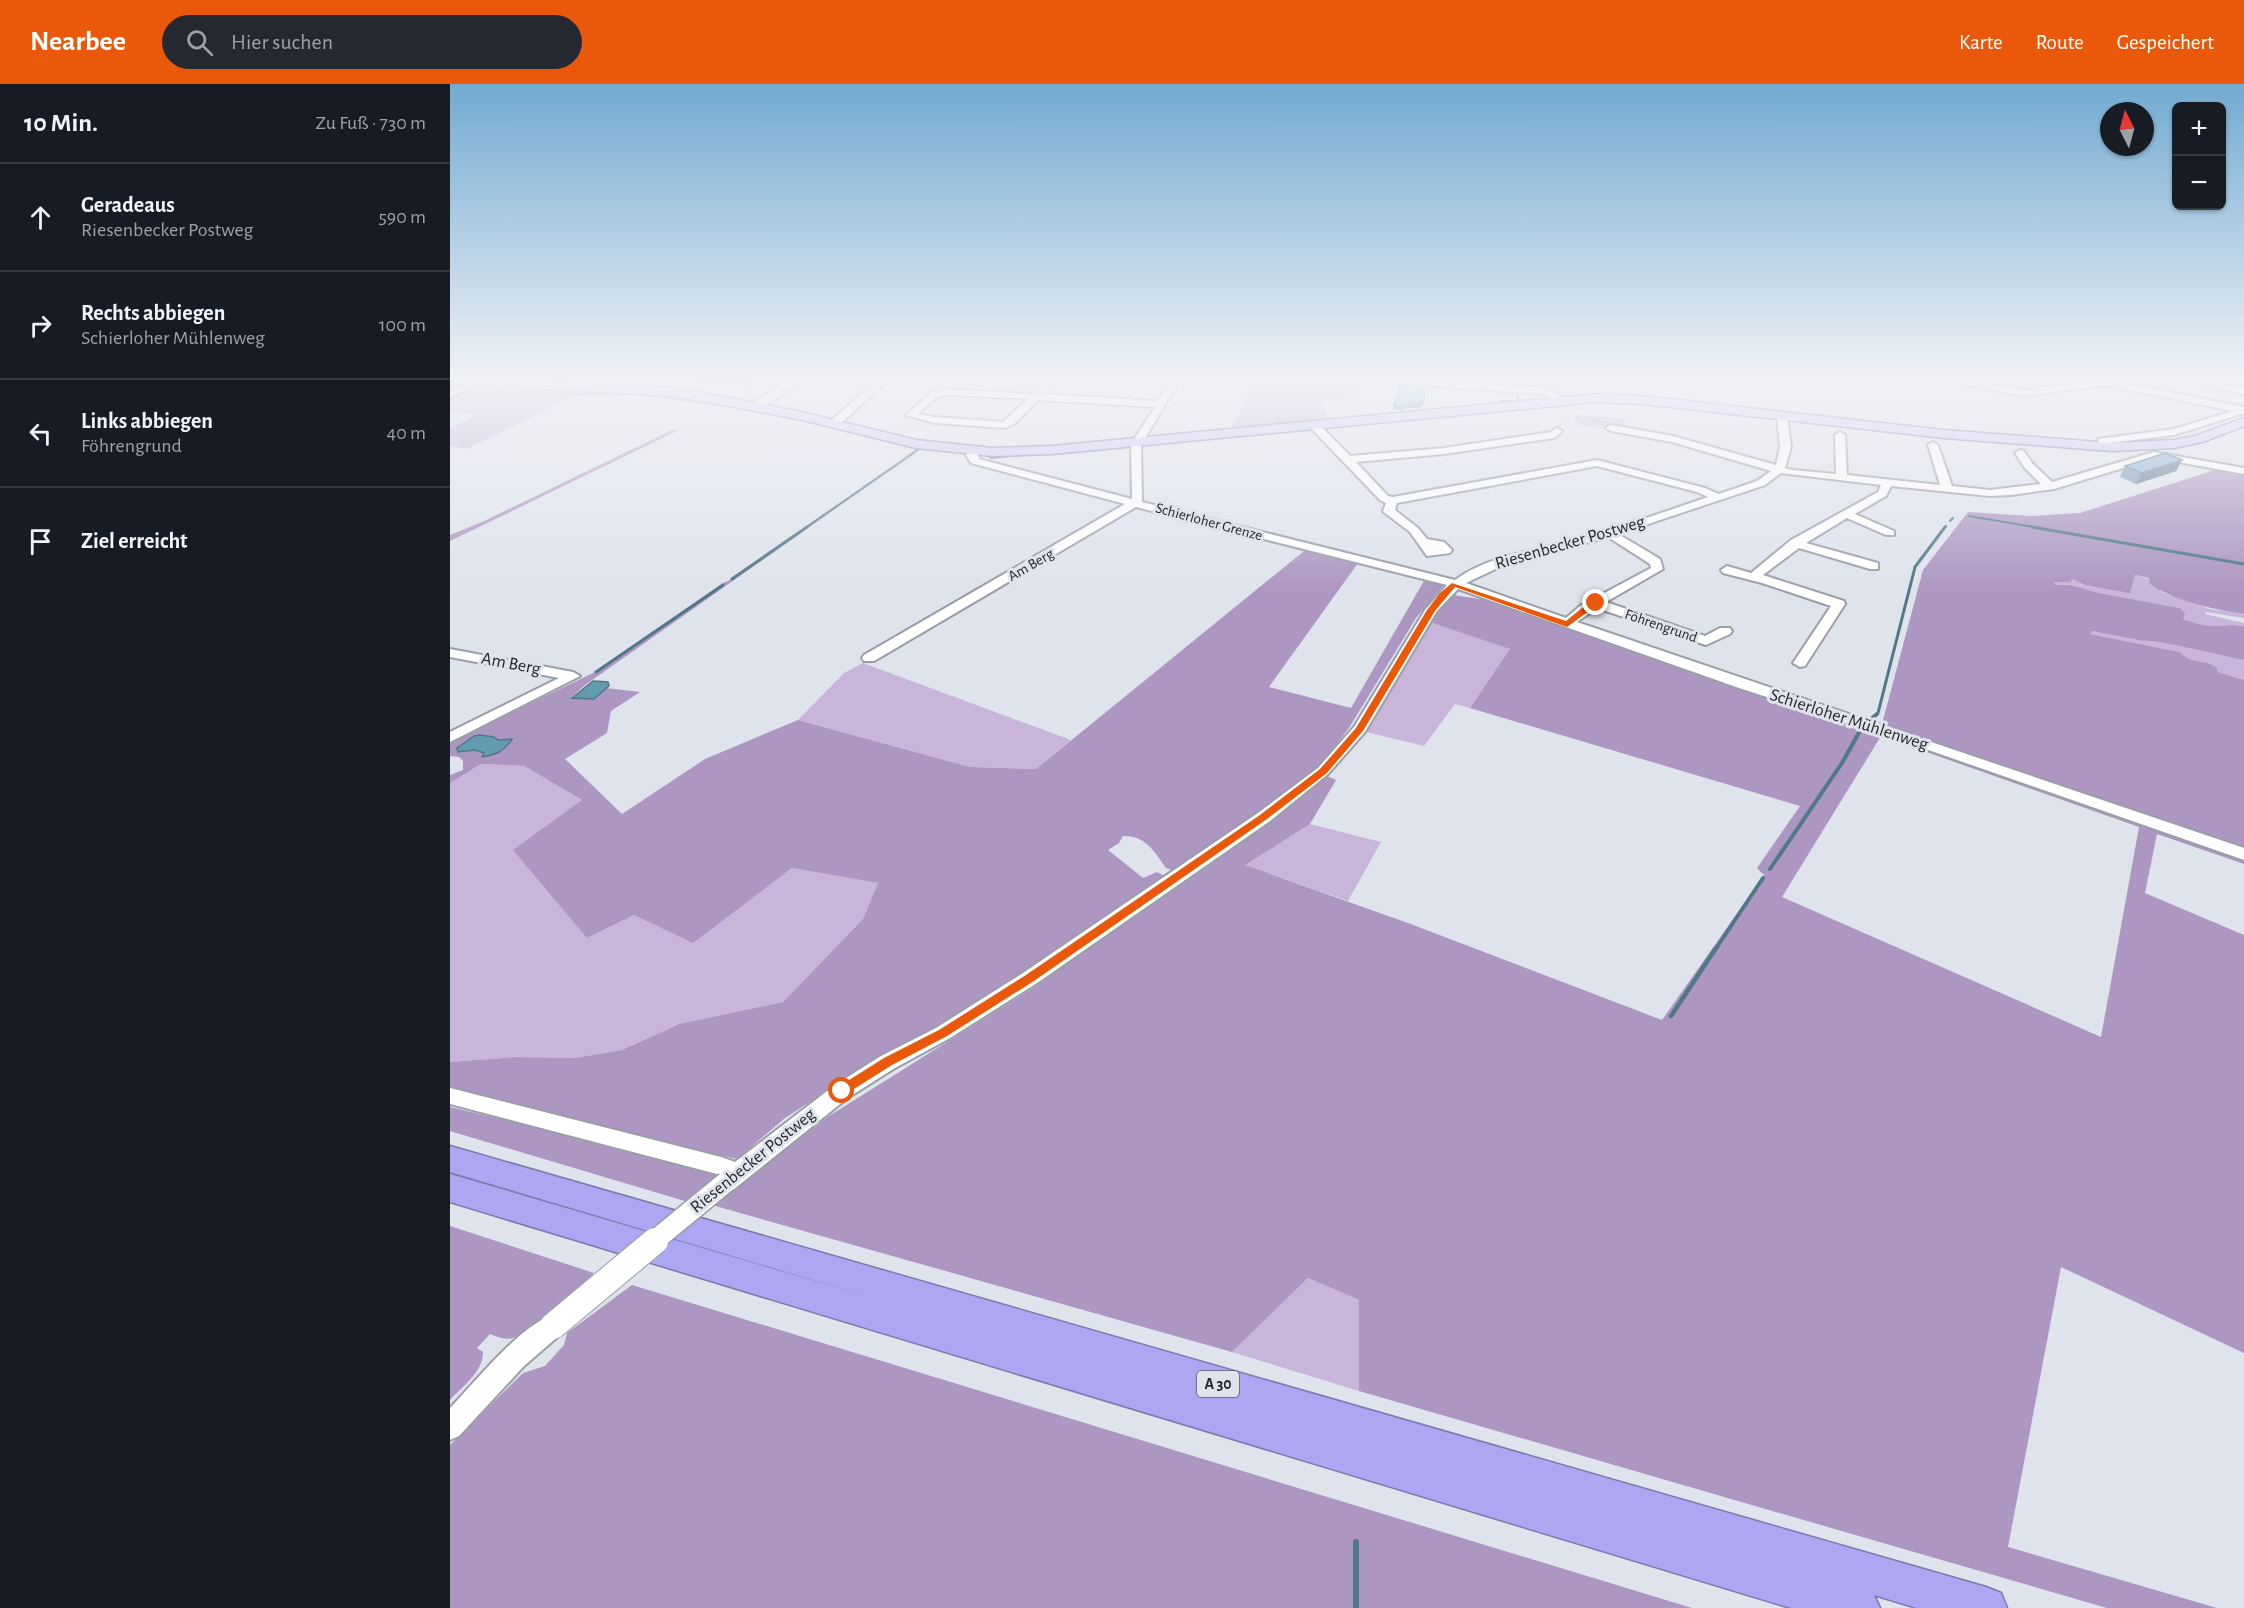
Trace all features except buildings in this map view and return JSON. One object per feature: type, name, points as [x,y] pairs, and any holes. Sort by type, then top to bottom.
[{"type":"highway","name":"A 30","points":[[450,1159],[1986,1608]]},
{"type":"highway","name":"A 30","points":[[450,1188],[1859,1608]]},
{"type":"main road","points":[[952,449],[973,452],[1053,449]]},
{"type":"street","points":[[1135,503],[1138,500],[1136,449]]},
{"type":"street","points":[[1336,449],[1384,498],[1392,501],[1597,463],[1701,490],[1719,498]]},
{"type":"street","points":[[1346,460],[1457,449]]},
{"type":"street","points":[[1708,449],[1780,470],[1842,479],[2006,493],[2050,486],[2098,474],[2154,455]]},
{"type":"street","points":[[1780,470],[1785,449]]},
{"type":"street","points":[[1841,449],[1842,479]]},
{"type":"street","points":[[1934,449],[1947,488]]},
{"type":"street","points":[[2145,449],[2154,455],[2244,471]]},
{"type":"street","name":"Schierloher Grenze","points":[[973,452],[971,458],[975,461],[1304,547],[1425,574],[1454,584]]},
{"type":"street","points":[[2020,453],[2028,465],[2050,486]]},
{"type":"street","name":"Riesenbecker Postweg","points":[[450,1427],[515,1357],[731,1177],[842,1091],[888,1062],[943,1033],[1030,978],[1264,817],[1323,771],[1360,729],[1431,610],[1454,584],[1478,571],[1503,562],[1609,533],[1719,498],[1761,483],[1780,470]]},
{"type":"street","points":[[1753,578],[1773,558],[1795,543],[1882,494],[1886,483]]},
{"type":"street","points":[[1392,501],[1388,507],[1389,511],[1409,525],[1424,542]]},
{"type":"street","name":"Am Berg","points":[[870,658],[1135,503]]},
{"type":"street","points":[[1846,514],[1890,533]]},
{"type":"street","name":"Föhrengrund","points":[[1567,624],[1585,609],[1647,577],[1658,566],[1656,562],[1609,533]]},
{"type":"street","points":[[1795,543],[1874,566]]},
{"type":"street","points":[[1727,570],[1764,579],[1839,604],[1800,663]]},
{"type":"street","name":"Schierloher Mühlenweg","points":[[1454,584],[2244,854]]},
{"type":"street","name":"Föhrengrund","points":[[1596,603],[1706,641],[1725,632]]},
{"type":"street","name":"Am Berg","points":[[450,653],[573,676],[450,738]]},
{"type":"street","points":[[450,1096],[721,1166],[731,1177]]},
{"type":"shaded area","points":[[633,449],[640,449],[450,541],[450,535],[482,522]]},
{"type":"shaded area","points":[[916,449],[920,449],[585,685],[572,697],[594,699],[606,688],[640,692],[611,711],[607,733],[565,759],[622,814],[705,759],[798,720],[970,767],[1036,769],[1304,551],[1358,563],[1269,687],[1351,708],[1425,579],[1444,585],[1416,618],[1349,728],[1314,773],[1175,871],[1166,868],[1143,841],[1131,836],[1123,836],[1119,843],[1108,850],[1143,878],[1157,872],[1166,877],[949,1024],[880,1057],[785,1118],[737,1159],[487,1103],[450,1092],[450,1062],[515,1057],[575,1058],[622,1050],[679,1024],[783,1002],[863,919],[878,883],[792,868],[693,943],[634,915],[587,938],[513,850],[582,800],[524,766],[481,764],[450,783],[450,775],[463,770],[463,761],[459,757],[450,756],[450,742],[597,671],[723,583],[733,579]],"holes":[[[480,735],[494,737],[498,740],[512,740],[482,756],[485,753],[475,750],[458,752]]]},
{"type":"shaded area","points":[[2224,467],[2244,472],[2244,614],[2183,600],[2150,584],[2149,578],[2135,575],[2130,593],[2085,585],[2072,579],[2071,582],[2054,582],[2056,585],[2070,585],[2099,593],[2180,608],[2185,613],[2183,619],[2202,625],[2244,627],[2244,660],[2160,642],[2092,631],[2090,634],[2180,652],[2192,660],[2216,667],[2218,672],[2244,680],[2244,851],[1887,729],[1882,724],[1923,570],[1968,512],[2030,516],[2080,513]]},
{"type":"shaded area","points":[[2134,575],[2149,579],[2162,592],[2175,597],[2210,609],[2244,614],[2244,618],[2206,612],[2205,614],[2244,623],[2244,627],[2202,625],[2183,619],[2180,608],[2099,593],[2070,585],[2056,585],[2054,582],[2071,582],[2072,579],[2085,585],[2130,592]]},
{"type":"shaded area","points":[[1448,596],[1487,600],[2244,857],[2244,864],[2157,834],[2145,893],[2244,935],[2244,1353],[2061,1267],[2008,1547],[2217,1608],[2107,1608],[1359,1391],[1359,1300],[1308,1278],[1232,1352],[712,1205],[829,1116],[1030,990],[1292,805],[1327,776],[1336,780],[1310,824],[1245,865],[1408,923],[1662,1020],[1764,875],[1757,868],[1800,806],[1470,708],[1510,649],[1432,623],[1408,662],[1406,661],[1428,622]],"holes":[[[1881,736],[2139,827],[2101,1037],[1782,897]]]},
{"type":"shaded area","points":[[1432,623],[1511,649],[1470,708],[1455,704],[1424,746],[1366,732]]},
{"type":"shaded area","points":[[2092,631],[2175,645],[2244,660],[2244,680],[2218,672],[2201,662],[2186,659],[2180,652],[2090,634]]},
{"type":"shaded area","points":[[863,663],[1071,740],[1036,769],[970,767],[798,720],[844,673]]},
{"type":"shaded area","points":[[481,764],[524,766],[582,800],[587,938],[634,915],[693,942],[792,868],[878,883],[863,919],[783,1002],[679,1024],[622,1050],[575,1058],[515,1057],[450,1062],[450,783]]},
{"type":"shaded area","points":[[1310,824],[1381,842],[1348,901],[1244,865]]},
{"type":"shaded area","points":[[450,1107],[710,1168],[715,1172],[716,1180],[688,1202],[450,1131]]},
{"type":"shaded area","points":[[450,1226],[594,1273],[544,1321],[522,1335],[507,1339],[490,1334],[477,1348],[483,1352],[480,1366],[450,1400]]},
{"type":"shaded area","points":[[1308,1278],[1359,1300],[1359,1391],[1232,1352]]},
{"type":"shaded area","points":[[632,1285],[1692,1608],[450,1608],[450,1445],[523,1373],[545,1366],[564,1345],[567,1333]]},
{"type":"water","points":[[593,681],[608,682],[609,686],[594,699],[572,698]]},
{"type":"water","points":[[474,736],[494,737],[498,740],[512,739],[503,749],[487,756],[482,757],[484,753],[475,750],[458,752],[457,748]]},
{"type":"waterway","points":[[805,528],[918,450]]},
{"type":"waterway","points":[[990,458],[1033,454]]},
{"type":"waterway","points":[[1969,516],[2040,528]]},
{"type":"waterway","points":[[1950,521],[1953,518]]},
{"type":"waterway","points":[[732,579],[807,527]]},
{"type":"waterway","points":[[1877,714],[1915,567],[1945,527]]},
{"type":"waterway","points":[[2032,527],[2244,564]]},
{"type":"waterway","points":[[596,672],[723,585]]},
{"type":"waterway","points":[[1870,720],[1877,714]]},
{"type":"waterway","points":[[1770,869],[1842,763],[1861,729]]},
{"type":"waterway","points":[[1715,950],[1763,878]]},
{"type":"waterway","points":[[1671,1016],[1716,948]]},
{"type":"waterway","points":[[1356,1542],[1356,1608]]},
{"type":"route","points":[[842,1091],[888,1062],[943,1033],[1030,978],[1175,876],[1264,817],[1323,771],[1360,729],[1431,610],[1454,584],[1567,624],[1596,603]]}]
